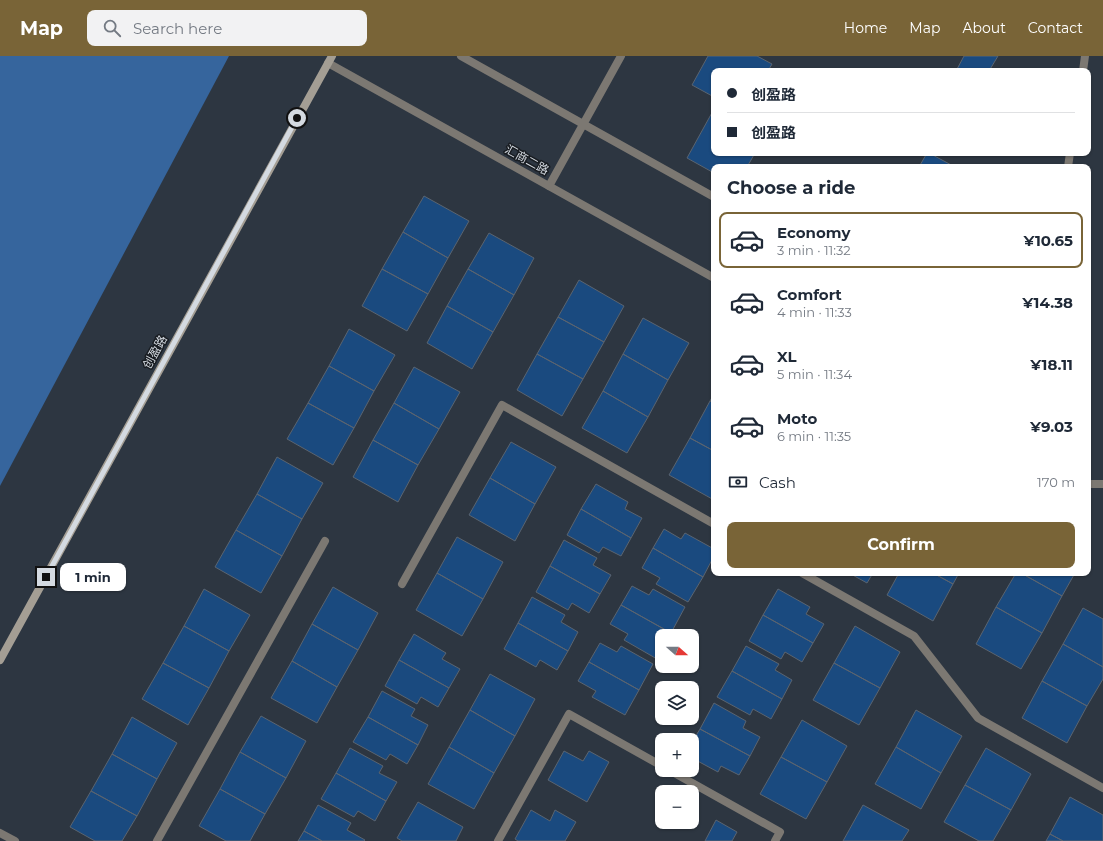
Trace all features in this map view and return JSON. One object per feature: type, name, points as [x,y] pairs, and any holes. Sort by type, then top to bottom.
[{"type":"street","points":[[461,56],[711,195]]},
{"type":"street","points":[[549,186],[621,56]]},
{"type":"street","points":[[1083,68],[1085,56]]},
{"type":"street","name":"汇商二路","points":[[330,59],[549,186],[711,276]]},
{"type":"street","name":"创盈路","points":[[0,660],[330,59]]},
{"type":"street","points":[[402,584],[502,405],[711,522]]},
{"type":"street","points":[[1091,484],[1103,484]]},
{"type":"street","points":[[157,841],[325,541]]},
{"type":"street","points":[[807,576],[914,636],[978,718],[1103,788]]},
{"type":"street","points":[[498,841],[570,714],[655,762]]},
{"type":"street","points":[[682,777],[780,832],[775,841]]},
{"type":"street","points":[[0,832],[15,841]]},
{"type":"shaded area","points":[[0,56],[229,56],[0,486]]},
{"type":"building","points":[[708,56],[757,56],[772,64],[770,68],[711,68],[711,95],[692,85]]},
{"type":"building","points":[[964,56],[998,56],[991,68],[958,68]]},
{"type":"building","points":[[711,114],[711,156],[753,156],[749,164],[711,164],[711,171],[687,158]]},
{"type":"building","points":[[925,156],[935,156],[949,164],[921,164]]},
{"type":"building","points":[[424,196],[469,221],[448,258],[403,232]]},
{"type":"building","points":[[403,232],[448,258],[428,294],[382,269]]},
{"type":"building","points":[[489,233],[534,258],[514,295],[468,269]]},
{"type":"building","points":[[382,269],[428,294],[407,331],[362,306]]},
{"type":"building","points":[[468,269],[514,295],[493,332],[447,306]]},
{"type":"building","points":[[579,280],[624,306],[604,342],[558,317]]},
{"type":"building","points":[[447,306],[493,332],[472,369],[427,343]]},
{"type":"building","points":[[558,317],[604,342],[583,379],[537,354]]},
{"type":"building","points":[[643,318],[689,343],[668,380],[623,354]]},
{"type":"building","points":[[349,329],[395,355],[374,391],[329,366]]},
{"type":"building","points":[[537,354],[583,379],[562,416],[517,390]]},
{"type":"building","points":[[623,354],[668,380],[648,417],[603,391]]},
{"type":"building","points":[[329,366],[374,391],[354,428],[308,403]]},
{"type":"building","points":[[414,367],[460,392],[439,429],[394,403]]},
{"type":"building","points":[[603,391],[648,417],[627,453],[582,428]]},
{"type":"building","points":[[710,401],[711,402],[711,449],[690,438]]},
{"type":"building","points":[[308,403],[354,428],[333,465],[287,439]]},
{"type":"building","points":[[394,403],[439,429],[418,465],[373,440]]},
{"type":"building","points":[[690,438],[711,449],[711,498],[669,475]]},
{"type":"building","points":[[373,440],[418,465],[398,502],[353,477]]},
{"type":"building","points":[[511,442],[556,467],[535,504],[490,478]]},
{"type":"building","points":[[277,457],[323,483],[302,519],[257,494]]},
{"type":"building","points":[[490,478],[535,504],[515,541],[469,515]]},
{"type":"building","points":[[596,484],[628,502],[625,509],[642,518],[631,538],[581,509]]},
{"type":"building","points":[[257,494],[302,519],[282,556],[236,530]]},
{"type":"building","points":[[581,509],[631,538],[621,556],[603,547],[599,553],[567,535]]},
{"type":"building","points":[[664,529],[681,539],[685,533],[711,547],[711,562],[703,577],[653,548]]},
{"type":"building","points":[[236,530],[282,556],[261,593],[215,567]]},
{"type":"building","points":[[457,537],[503,562],[483,599],[437,573]]},
{"type":"building","points":[[564,540],[597,558],[593,565],[611,575],[600,594],[550,566]]},
{"type":"building","points":[[653,548],[703,577],[688,602],[656,584],[660,578],[642,568]]},
{"type":"building","points":[[550,566],[600,594],[589,613],[572,603],[568,610],[536,592]]},
{"type":"building","points":[[437,573],[483,599],[462,636],[416,610]]},
{"type":"building","points":[[854,576],[871,576],[867,583]]},
{"type":"building","points":[[897,576],[938,576],[953,584],[933,621],[887,595]]},
{"type":"building","points":[[938,576],[957,576],[953,584]]},
{"type":"building","points":[[1014,576],[1026,576],[1062,596],[1042,633],[996,607]]},
{"type":"building","points":[[1026,576],[1073,576],[1062,596]]},
{"type":"building","points":[[632,586],[649,595],[653,589],[685,607],[673,629],[664,629],[621,605]]},
{"type":"building","points":[[333,587],[378,613],[358,650],[312,624]]},
{"type":"building","points":[[204,589],[250,615],[229,651],[184,626]]},
{"type":"building","points":[[778,589],[810,607],[806,614],[824,624],[813,643],[763,615]]},
{"type":"building","points":[[532,597],[565,615],[561,622],[578,632],[568,651],[518,623]]},
{"type":"building","points":[[621,605],[664,629],[655,629],[655,658],[624,640],[628,634],[610,624]]},
{"type":"building","points":[[996,607],[1042,633],[1021,669],[976,644]]},
{"type":"building","points":[[1083,608],[1103,619],[1103,667],[1063,644]]},
{"type":"building","points":[[763,615],[813,643],[802,662],[785,652],[781,659],[749,641]]},
{"type":"building","points":[[518,623],[568,651],[557,670],[540,660],[536,667],[504,649]]},
{"type":"building","points":[[312,624],[358,650],[337,687],[292,661]]},
{"type":"building","points":[[184,626],[229,651],[209,688],[163,663]]},
{"type":"building","points":[[855,626],[900,652],[880,688],[834,663]]},
{"type":"building","points":[[414,634],[446,653],[442,659],[460,669],[449,688],[399,660]]},
{"type":"building","points":[[600,643],[617,652],[621,646],[653,664],[639,690],[589,662]]},
{"type":"building","points":[[1063,644],[1103,667],[1103,679],[1087,706],[1042,681]]},
{"type":"building","points":[[746,646],[779,664],[775,670],[792,680],[782,699],[732,671]]},
{"type":"building","points":[[399,660],[449,688],[438,707],[421,697],[417,704],[385,686]]},
{"type":"building","points":[[292,661],[337,687],[317,723],[271,698]]},
{"type":"building","points":[[589,662],[639,690],[625,715],[592,697],[596,691],[578,681]]},
{"type":"building","points":[[163,663],[209,688],[188,725],[142,699]]},
{"type":"building","points":[[834,663],[880,688],[859,725],[813,700]]},
{"type":"building","points":[[732,671],[782,699],[771,719],[753,709],[750,715],[717,697]]},
{"type":"building","points":[[490,674],[535,699],[515,736],[470,710]]},
{"type":"building","points":[[1042,681],[1087,706],[1067,743],[1022,718]]},
{"type":"building","points":[[382,691],[415,709],[411,716],[428,725],[418,745],[368,717]]},
{"type":"building","points":[[714,703],[746,721],[743,728],[760,737],[750,756],[700,729]]},
{"type":"building","points":[[470,710],[515,736],[494,773],[449,747]]},
{"type":"building","points":[[916,710],[962,736],[941,773],[896,747]]},
{"type":"building","points":[[261,716],[306,741],[286,778],[240,752]]},
{"type":"building","points":[[132,717],[177,743],[157,779],[112,754]]},
{"type":"building","points":[[368,717],[418,745],[407,764],[390,754],[386,760],[353,742]]},
{"type":"building","points":[[802,720],[847,746],[827,782],[781,757]]},
{"type":"building","points":[[700,729],[750,756],[739,775],[721,766],[718,772],[699,762],[699,733],[698,733]]},
{"type":"building","points":[[449,747],[494,773],[474,809],[428,784]]},
{"type":"building","points":[[896,747],[941,773],[921,809],[875,784]]},
{"type":"building","points":[[350,748],[383,766],[379,773],[397,782],[386,801],[336,773]]},
{"type":"building","points":[[986,748],[1031,774],[1011,810],[965,785]]},
{"type":"building","points":[[564,751],[583,761],[589,751],[609,762],[587,802],[548,780]]},
{"type":"building","points":[[240,752],[286,778],[265,814],[220,789]]},
{"type":"building","points":[[112,754],[157,779],[137,816],[91,791]]},
{"type":"building","points":[[781,757],[827,782],[806,819],[760,794]]},
{"type":"building","points":[[336,773],[386,801],[375,821],[358,811],[354,817],[321,799]]},
{"type":"building","points":[[965,785],[1011,810],[993,841],[979,841],[944,822]]},
{"type":"building","points":[[220,789],[265,814],[250,841],[226,841],[199,826]]},
{"type":"building","points":[[91,791],[137,816],[122,841],[95,841],[70,827]]},
{"type":"building","points":[[1070,797],[1103,815],[1103,841],[1063,841],[1050,834]]},
{"type":"building","points":[[418,802],[463,827],[456,841],[402,841],[397,838]]},
{"type":"building","points":[[318,805],[351,823],[347,830],[365,840],[322,841],[304,831]]},
{"type":"building","points":[[863,805],[909,830],[902,841],[843,841]]},
{"type":"building","points":[[531,810],[550,821],[555,810],[576,822],[565,841],[518,841],[515,839]]},
{"type":"building","points":[[716,820],[737,832],[732,841],[705,841]]},
{"type":"building","points":[[304,831],[322,841],[298,841]]},
{"type":"building","points":[[1050,834],[1063,841],[1046,841]]},
{"type":"route","points":[[46,577],[297,118]]}]
